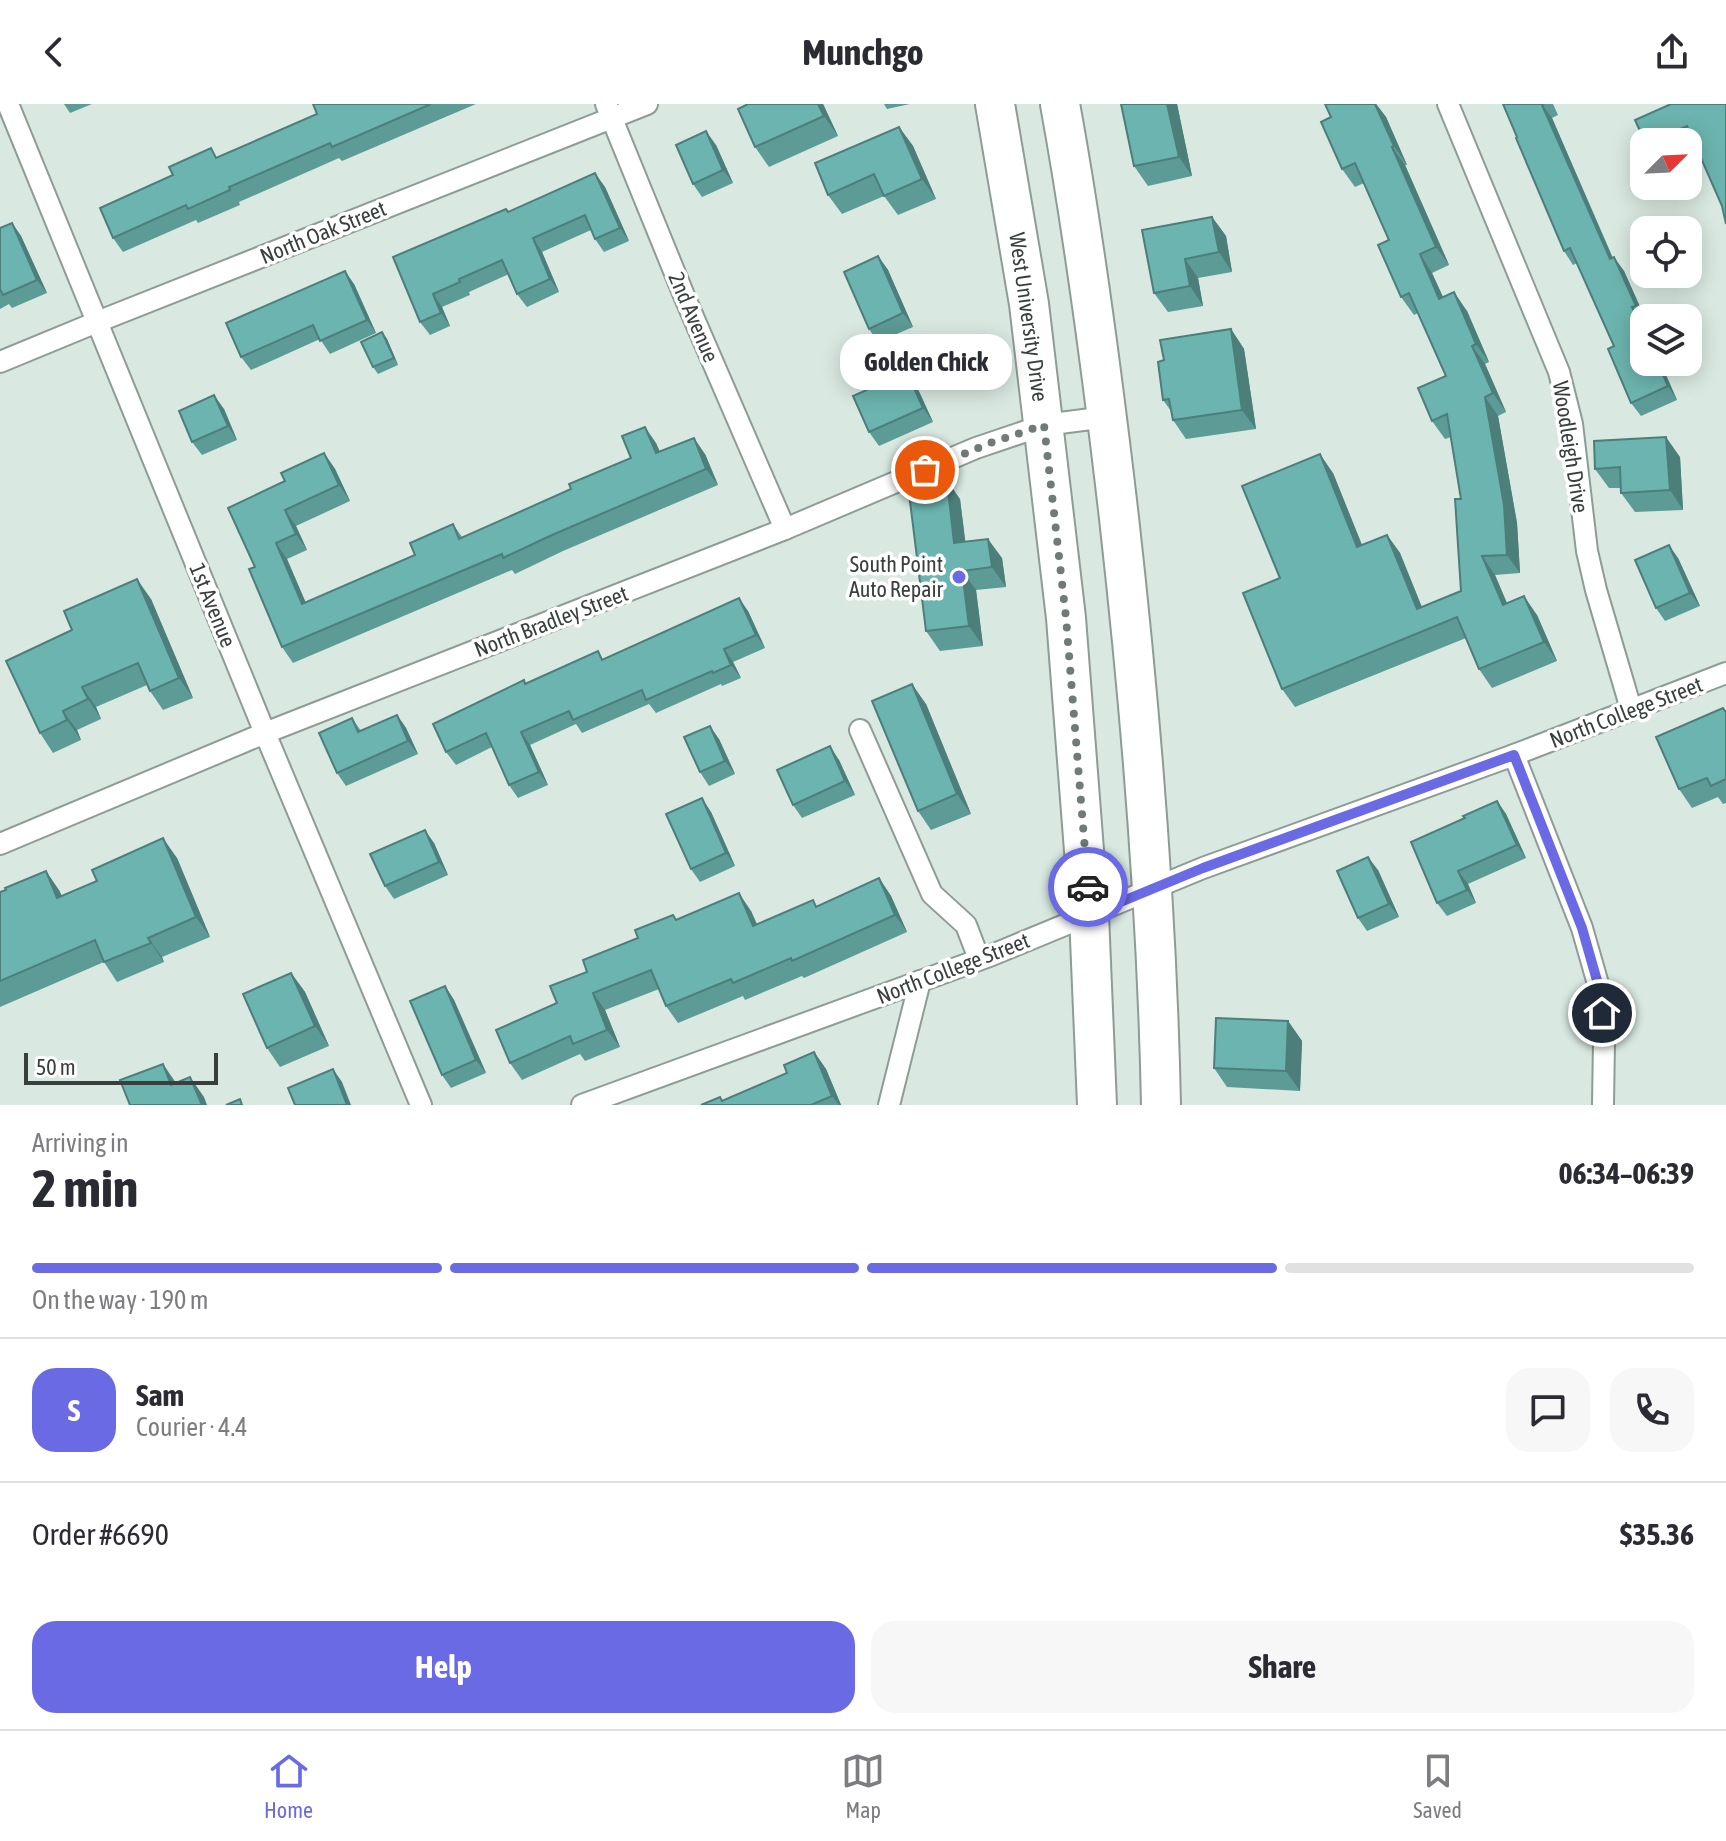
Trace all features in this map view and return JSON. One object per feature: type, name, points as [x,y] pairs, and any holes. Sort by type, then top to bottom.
[{"type":"highway","name":"West University Drive","points":[[995,104],[1029,304],[1066,618],[1089,915],[1097,1105]]},
{"type":"highway","points":[[1060,104],[1107,417],[1134,657],[1152,888],[1161,1105]]},
{"type":"street","name":"1st Avenue","points":[[8,104],[421,1105]]},
{"type":"street","name":"North Oak Street","points":[[0,362],[609,111],[647,104]]},
{"type":"street","name":"Woodleigh Drive","points":[[1448,104],[1559,372],[1572,424],[1587,551],[1631,709]]},
{"type":"street","name":"2nd Avenue","points":[[609,111],[685,298],[785,529]]},
{"type":"street","name":"North Bradley Street","points":[[0,844],[265,733],[785,529],[976,448],[1044,425],[1107,417]]},
{"type":"street","name":"North College Street","points":[[582,1105],[979,959],[1217,863],[1514,755],[1726,673]]},
{"type":"street","points":[[860,730],[932,894],[966,925],[979,959]]},
{"type":"street","points":[[1514,755],[1582,928],[1598,984],[1604,1041],[1603,1105]]},
{"type":"street","points":[[889,1105],[920,981]]},
{"type":"building","points":[[313,104],[431,104],[332,147],[330,143],[229,187],[230,190],[188,209],[186,205],[113,238],[100,208],[173,175],[169,167],[211,148],[216,158],[317,114]]},
{"type":"building","points":[[748,104],[818,104],[824,116],[755,147],[738,109]]},
{"type":"building","points":[[1121,104],[1167,104],[1179,157],[1134,166]]},
{"type":"building","points":[[1325,104],[1375,104],[1436,247],[1420,254],[1439,299],[1454,292],[1476,344],[1472,346],[1493,393],[1485,397],[1504,505],[1507,555],[1482,556],[1503,605],[1524,596],[1544,642],[1479,669],[1457,617],[1282,689],[1243,593],[1280,578],[1242,486],[1320,454],[1357,547],[1387,535],[1417,609],[1461,591],[1455,499],[1461,499],[1447,414],[1432,421],[1418,388],[1446,376],[1409,293],[1401,297],[1378,245],[1389,240],[1355,163],[1342,169],[1321,122],[1331,117]]},
{"type":"building","points":[[1503,104],[1544,104],[1610,259],[1614,257],[1635,304],[1630,304],[1630,376],[1663,376],[1668,386],[1631,403],[1608,349],[1614,346],[1570,248],[1564,251]]},
{"type":"building","points":[[1671,104],[1726,104],[1726,224],[1722,206],[1702,160],[1702,128],[1639,128],[1635,120]]},
{"type":"building","points":[[899,127],[922,179],[884,196],[874,174],[828,195],[815,163]]},
{"type":"building","points":[[706,131],[723,170],[693,184],[676,145]]},
{"type":"building","points":[[595,173],[620,228],[595,239],[585,215],[533,238],[550,279],[517,294],[502,260],[433,294],[441,313],[420,322],[393,257],[506,209],[508,212]]},
{"type":"building","points":[[1212,217],[1219,252],[1185,259],[1190,286],[1154,293],[1142,230]]},
{"type":"building","points":[[12,223],[37,280],[3,295],[0,291],[0,228]]},
{"type":"building","points":[[878,256],[903,313],[869,329],[844,272]]},
{"type":"building","points":[[345,271],[367,320],[320,341],[313,325],[241,357],[226,323]]},
{"type":"building","points":[[1231,329],[1242,410],[1173,420],[1169,399],[1163,400],[1158,362],[1164,360],[1160,340]]},
{"type":"building","points":[[382,332],[394,358],[373,367],[361,342]]},
{"type":"building","points":[[907,372],[923,408],[869,432],[853,396]]},
{"type":"building","points":[[214,395],[228,426],[192,442],[179,411]]},
{"type":"building","points":[[645,427],[656,453],[694,438],[706,469],[503,558],[502,554],[282,647],[249,569],[255,567],[228,508],[285,481],[281,473],[324,453],[339,485],[285,510],[296,534],[276,543],[302,604],[415,555],[410,543],[453,524],[459,539],[571,489],[569,484],[631,458],[622,436]]},
{"type":"building","points":[[1666,437],[1670,490],[1621,493],[1620,467],[1595,469],[1594,441]]},
{"type":"building","points":[[947,480],[954,543],[988,539],[992,567],[962,571],[969,626],[926,631],[908,485]]},
{"type":"building","points":[[1669,545],[1690,593],[1656,608],[1635,560]]},
{"type":"building","points":[[137,579],[179,678],[150,691],[138,663],[82,687],[88,699],[63,711],[67,720],[40,733],[6,661],[72,630],[64,611]]},
{"type":"building","points":[[739,598],[756,635],[724,649],[731,665],[646,700],[642,690],[573,720],[569,711],[521,732],[539,772],[509,785],[486,733],[446,752],[433,724],[524,680],[525,684],[598,651],[602,660]]},
{"type":"building","points":[[912,684],[957,794],[918,811],[872,701]]},
{"type":"building","points":[[1723,708],[1726,711],[1726,779],[1711,786],[1707,778],[1679,789],[1656,737]]},
{"type":"building","points":[[397,715],[408,741],[337,773],[319,733],[352,718],[358,732]]},
{"type":"building","points":[[710,726],[725,761],[700,772],[684,737]]},
{"type":"building","points":[[830,746],[845,781],[793,805],[777,770]]},
{"type":"building","points":[[702,798],[726,853],[691,869],[666,814]]},
{"type":"building","points":[[1497,801],[1517,845],[1458,871],[1467,890],[1437,903],[1411,842]]},
{"type":"building","points":[[425,830],[439,862],[385,886],[370,854]]},
{"type":"building","points":[[163,838],[196,917],[148,938],[151,943],[104,962],[95,940],[0,981],[0,892],[46,871],[57,898],[97,881],[92,870]]},
{"type":"building","points":[[1368,857],[1389,904],[1358,918],[1337,871]]},
{"type":"building","points":[[879,878],[895,915],[792,961],[791,958],[733,983],[731,979],[666,1006],[651,970],[593,993],[607,1030],[573,1044],[570,1036],[510,1063],[496,1030],[557,1003],[550,986],[587,972],[583,960],[638,938],[635,930],[673,915],[676,920],[739,893],[753,926],[813,900],[816,907]]},
{"type":"building","points":[[291,973],[315,1026],[267,1048],[243,994]]},
{"type":"building","points":[[445,986],[476,1060],[442,1075],[410,1001]]},
{"type":"building","points":[[1216,1018],[1288,1021],[1286,1071],[1214,1068]]},
{"type":"building","points":[[814,1052],[832,1096],[811,1105],[701,1105],[720,1097],[722,1101],[787,1073],[784,1065]]},
{"type":"building","points":[[163,1064],[171,1085],[190,1077],[202,1105],[130,1105],[120,1080]]},
{"type":"building","points":[[333,1069],[347,1105],[295,1105],[288,1088]]},
{"type":"building","points":[[240,1099],[242,1105],[226,1105]]},
{"type":"way so far","points":[[925,470],[1044,425],[1066,618],[1088,887]]},
{"type":"place","name":"Golden Chick","points":[[925,470]]},
{"type":"place","name":"South Point Auto Repair","points":[[959,577]]},
{"type":"route","points":[[1088,887],[1089,915],[1203,868],[1514,755],[1582,928],[1598,984],[1602,1013]]}]
